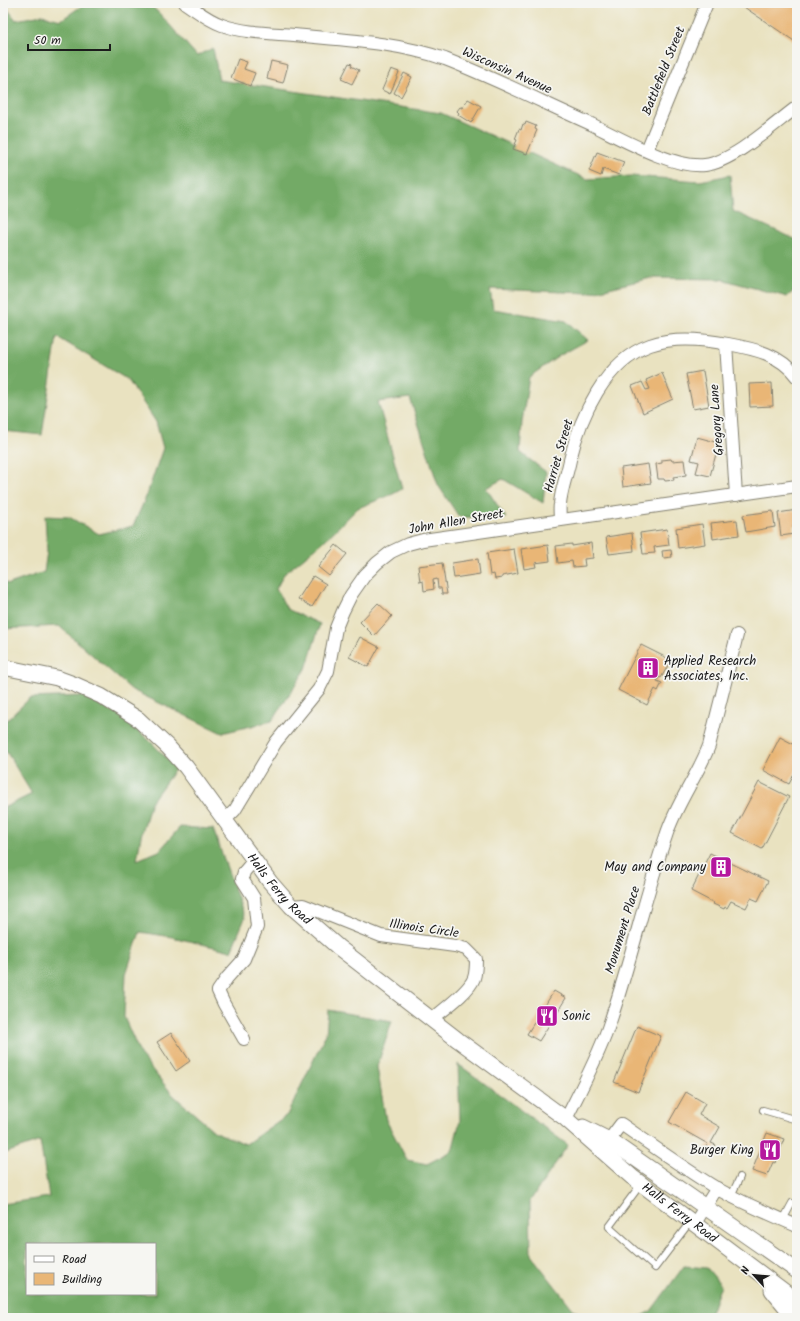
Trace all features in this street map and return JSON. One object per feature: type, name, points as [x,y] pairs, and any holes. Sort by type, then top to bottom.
[{"type":"street","name":"Wisconsin Avenue","points":[[184,3],[207,18],[238,29],[385,45],[444,59],[509,86],[647,150],[673,161],[689,165],[706,165],[726,158],[745,147],[797,107]]},
{"type":"street","name":"Battlefield Street","points":[[647,150],[707,3]]},
{"type":"street","name":"Harriet Street","points":[[560,520],[560,505],[573,449],[592,400],[615,370],[627,358],[638,351],[651,345],[669,341],[690,339],[726,344],[763,352],[788,367],[797,377]]},
{"type":"street","name":"Gregory Lane","points":[[726,344],[736,495]]},
{"type":"street","name":"John Allen Street","points":[[225,820],[235,810],[276,742],[319,689],[328,671],[336,628],[351,595],[377,563],[391,552],[408,544],[423,540],[797,486]]},
{"type":"street","name":"Monument Place","points":[[566,1119],[589,1073],[608,1028],[668,830],[680,801],[709,746],[737,634]]},
{"type":"street","name":"Halls Ferry Road","points":[[3,668],[57,678],[76,685],[101,696],[138,719],[168,747],[186,767],[270,882],[291,906],[338,947],[432,1020],[566,1119],[641,1184],[797,1301]]},
{"type":"street","points":[[244,1039],[218,991],[227,978],[244,959],[257,927],[254,898],[242,879],[244,872],[254,860]]},
{"type":"street","name":"Illinois Circle","points":[[291,906],[303,905],[381,936],[455,946],[466,949],[476,960],[474,980],[463,993],[432,1020]]},
{"type":"street","name":"Halls Ferry Road","points":[[566,1119],[609,1140],[797,1271]]},
{"type":"street","points":[[609,1140],[622,1124],[717,1188],[731,1196],[797,1226]]},
{"type":"street","points":[[693,1222],[717,1188]]},
{"type":"street","points":[[760,1273],[774,1294],[795,1318]]},
{"type":"lane","points":[[763,1110],[797,1120]]},
{"type":"lane","points":[[731,1196],[740,1177]]},
{"type":"lane","points":[[641,1184],[610,1227],[655,1268],[693,1222]]},
{"type":"lane","points":[[783,1220],[792,1203]]},
{"type":"green space","points":[[3,3],[16,20],[42,15],[61,20],[86,3],[148,3],[160,14],[197,56],[213,48],[219,80],[441,113],[587,179],[631,176],[700,181],[730,175],[733,211],[797,240],[797,288],[787,297],[721,279],[651,278],[588,293],[490,289],[493,309],[566,321],[588,340],[559,356],[529,377],[522,422],[520,452],[546,472],[543,503],[503,479],[486,488],[506,518],[459,517],[438,485],[410,398],[378,402],[402,489],[358,508],[323,542],[284,574],[276,589],[287,609],[320,624],[306,669],[272,721],[222,733],[132,690],[59,626],[3,629],[3,582],[9,584],[44,572],[47,551],[45,516],[69,517],[99,534],[133,526],[146,497],[163,448],[156,422],[128,380],[57,337],[42,435],[3,431]]},
{"type":"green space","points":[[82,696],[118,714],[150,741],[176,768],[151,802],[141,836],[137,860],[159,851],[180,827],[213,829],[245,918],[231,951],[172,937],[140,932],[126,974],[124,1017],[141,1056],[173,1095],[215,1132],[246,1144],[287,1115],[326,1034],[328,1010],[392,1021],[377,1067],[386,1120],[407,1160],[427,1164],[452,1151],[460,1121],[458,1064],[568,1145],[530,1201],[531,1255],[573,1309],[586,1318],[3,1318],[3,1204],[49,1197],[40,1141],[3,1154],[3,808],[32,794],[3,746],[3,724],[30,698]]},
{"type":"green space","points":[[684,1266],[707,1268],[721,1285],[709,1318],[637,1318],[651,1311]]},
{"type":"building","points":[[738,3],[797,3],[797,43]]},
{"type":"building","points":[[238,59],[247,62],[244,69],[255,73],[250,86],[231,78]]},
{"type":"building","points":[[271,61],[288,65],[283,83],[267,79]]},
{"type":"building","points":[[349,63],[352,64],[351,66],[359,70],[352,84],[341,79]]},
{"type":"building","points":[[391,69],[399,72],[390,94],[382,90]]},
{"type":"building","points":[[404,73],[412,77],[401,97],[394,93]]},
{"type":"building","points":[[468,99],[481,106],[471,123],[458,115],[459,113],[457,111],[460,107],[462,108]]},
{"type":"building","points":[[526,122],[536,126],[535,129],[537,130],[527,154],[513,149],[517,140],[515,139],[519,129],[521,130],[523,124],[525,125]]},
{"type":"building","points":[[597,152],[624,162],[619,175],[603,169],[601,176],[589,171]]},
{"type":"building","points":[[703,371],[709,406],[693,409],[686,374]]},
{"type":"building","points":[[662,373],[673,399],[643,413],[632,386],[642,382],[646,390],[650,389],[646,380]]},
{"type":"building","points":[[772,383],[773,406],[750,407],[749,384]]},
{"type":"building","points":[[697,437],[719,443],[710,476],[696,473],[699,462],[691,460]]},
{"type":"building","points":[[671,459],[672,461],[684,460],[686,475],[673,477],[674,480],[665,481],[664,479],[658,479],[656,464],[662,463],[662,460]]},
{"type":"building","points":[[648,464],[651,483],[623,487],[621,468]]},
{"type":"building","points":[[797,510],[797,525],[793,526],[794,534],[781,536],[778,513]]},
{"type":"building","points":[[773,511],[775,527],[746,532],[743,515]]},
{"type":"building","points":[[737,520],[739,535],[713,539],[711,523]]},
{"type":"building","points":[[702,524],[705,544],[678,548],[676,528]]},
{"type":"building","points":[[667,529],[669,545],[654,547],[655,553],[643,554],[640,533]]},
{"type":"building","points":[[632,533],[634,551],[609,554],[606,537]]},
{"type":"building","points":[[591,543],[593,558],[584,559],[585,566],[573,567],[572,561],[558,563],[556,546],[572,544],[572,546]]},
{"type":"building","points":[[336,545],[347,554],[329,576],[318,567]]},
{"type":"building","points":[[548,545],[550,561],[535,563],[536,567],[524,569],[521,549]]},
{"type":"building","points":[[514,549],[518,573],[495,579],[494,574],[490,575],[487,553]]},
{"type":"building","points":[[671,550],[672,557],[663,558],[662,551]]},
{"type":"building","points":[[478,559],[480,574],[454,578],[452,563]]},
{"type":"building","points":[[442,563],[447,594],[442,594],[441,588],[438,588],[437,579],[433,580],[434,589],[424,591],[423,581],[420,582],[418,566]]},
{"type":"building","points":[[313,576],[326,584],[312,607],[298,599]]},
{"type":"building","points":[[378,603],[392,616],[374,636],[360,622]]},
{"type":"building","points":[[360,637],[379,647],[368,667],[349,657]]},
{"type":"building","name":"Applied Research Associates, Inc.","points":[[641,645],[671,660],[661,678],[659,677],[657,681],[662,683],[658,691],[655,689],[647,705],[618,690]]},
{"type":"building","points":[[780,737],[797,746],[797,769],[789,784],[763,770]]},
{"type":"building","points":[[759,782],[789,797],[762,849],[732,833]]},
{"type":"building","name":"May and Company","points":[[710,853],[768,881],[758,901],[751,898],[746,908],[731,901],[727,908],[725,907],[724,909],[691,891]]},
{"type":"building","name":"Sonic","points":[[554,991],[566,998],[539,1041],[527,1034]]},
{"type":"building","points":[[637,1026],[661,1036],[638,1092],[614,1082]]},
{"type":"building","points":[[171,1033],[190,1061],[176,1071],[157,1042]]},
{"type":"building","points":[[686,1092],[705,1103],[699,1115],[720,1127],[711,1143],[716,1145],[712,1152],[705,1148],[708,1144],[669,1122]]},
{"type":"building","name":"Burger King","points":[[767,1133],[784,1139],[775,1163],[773,1162],[767,1176],[752,1171]]},
{"type":"place","name":"Applied Research Associates, Inc.","points":[[648,668]]},
{"type":"place","name":"May and Company","points":[[721,867]]},
{"type":"place","name":"Sonic","points":[[547,1016]]},
{"type":"place","name":"Burger King","points":[[770,1150]]}]
